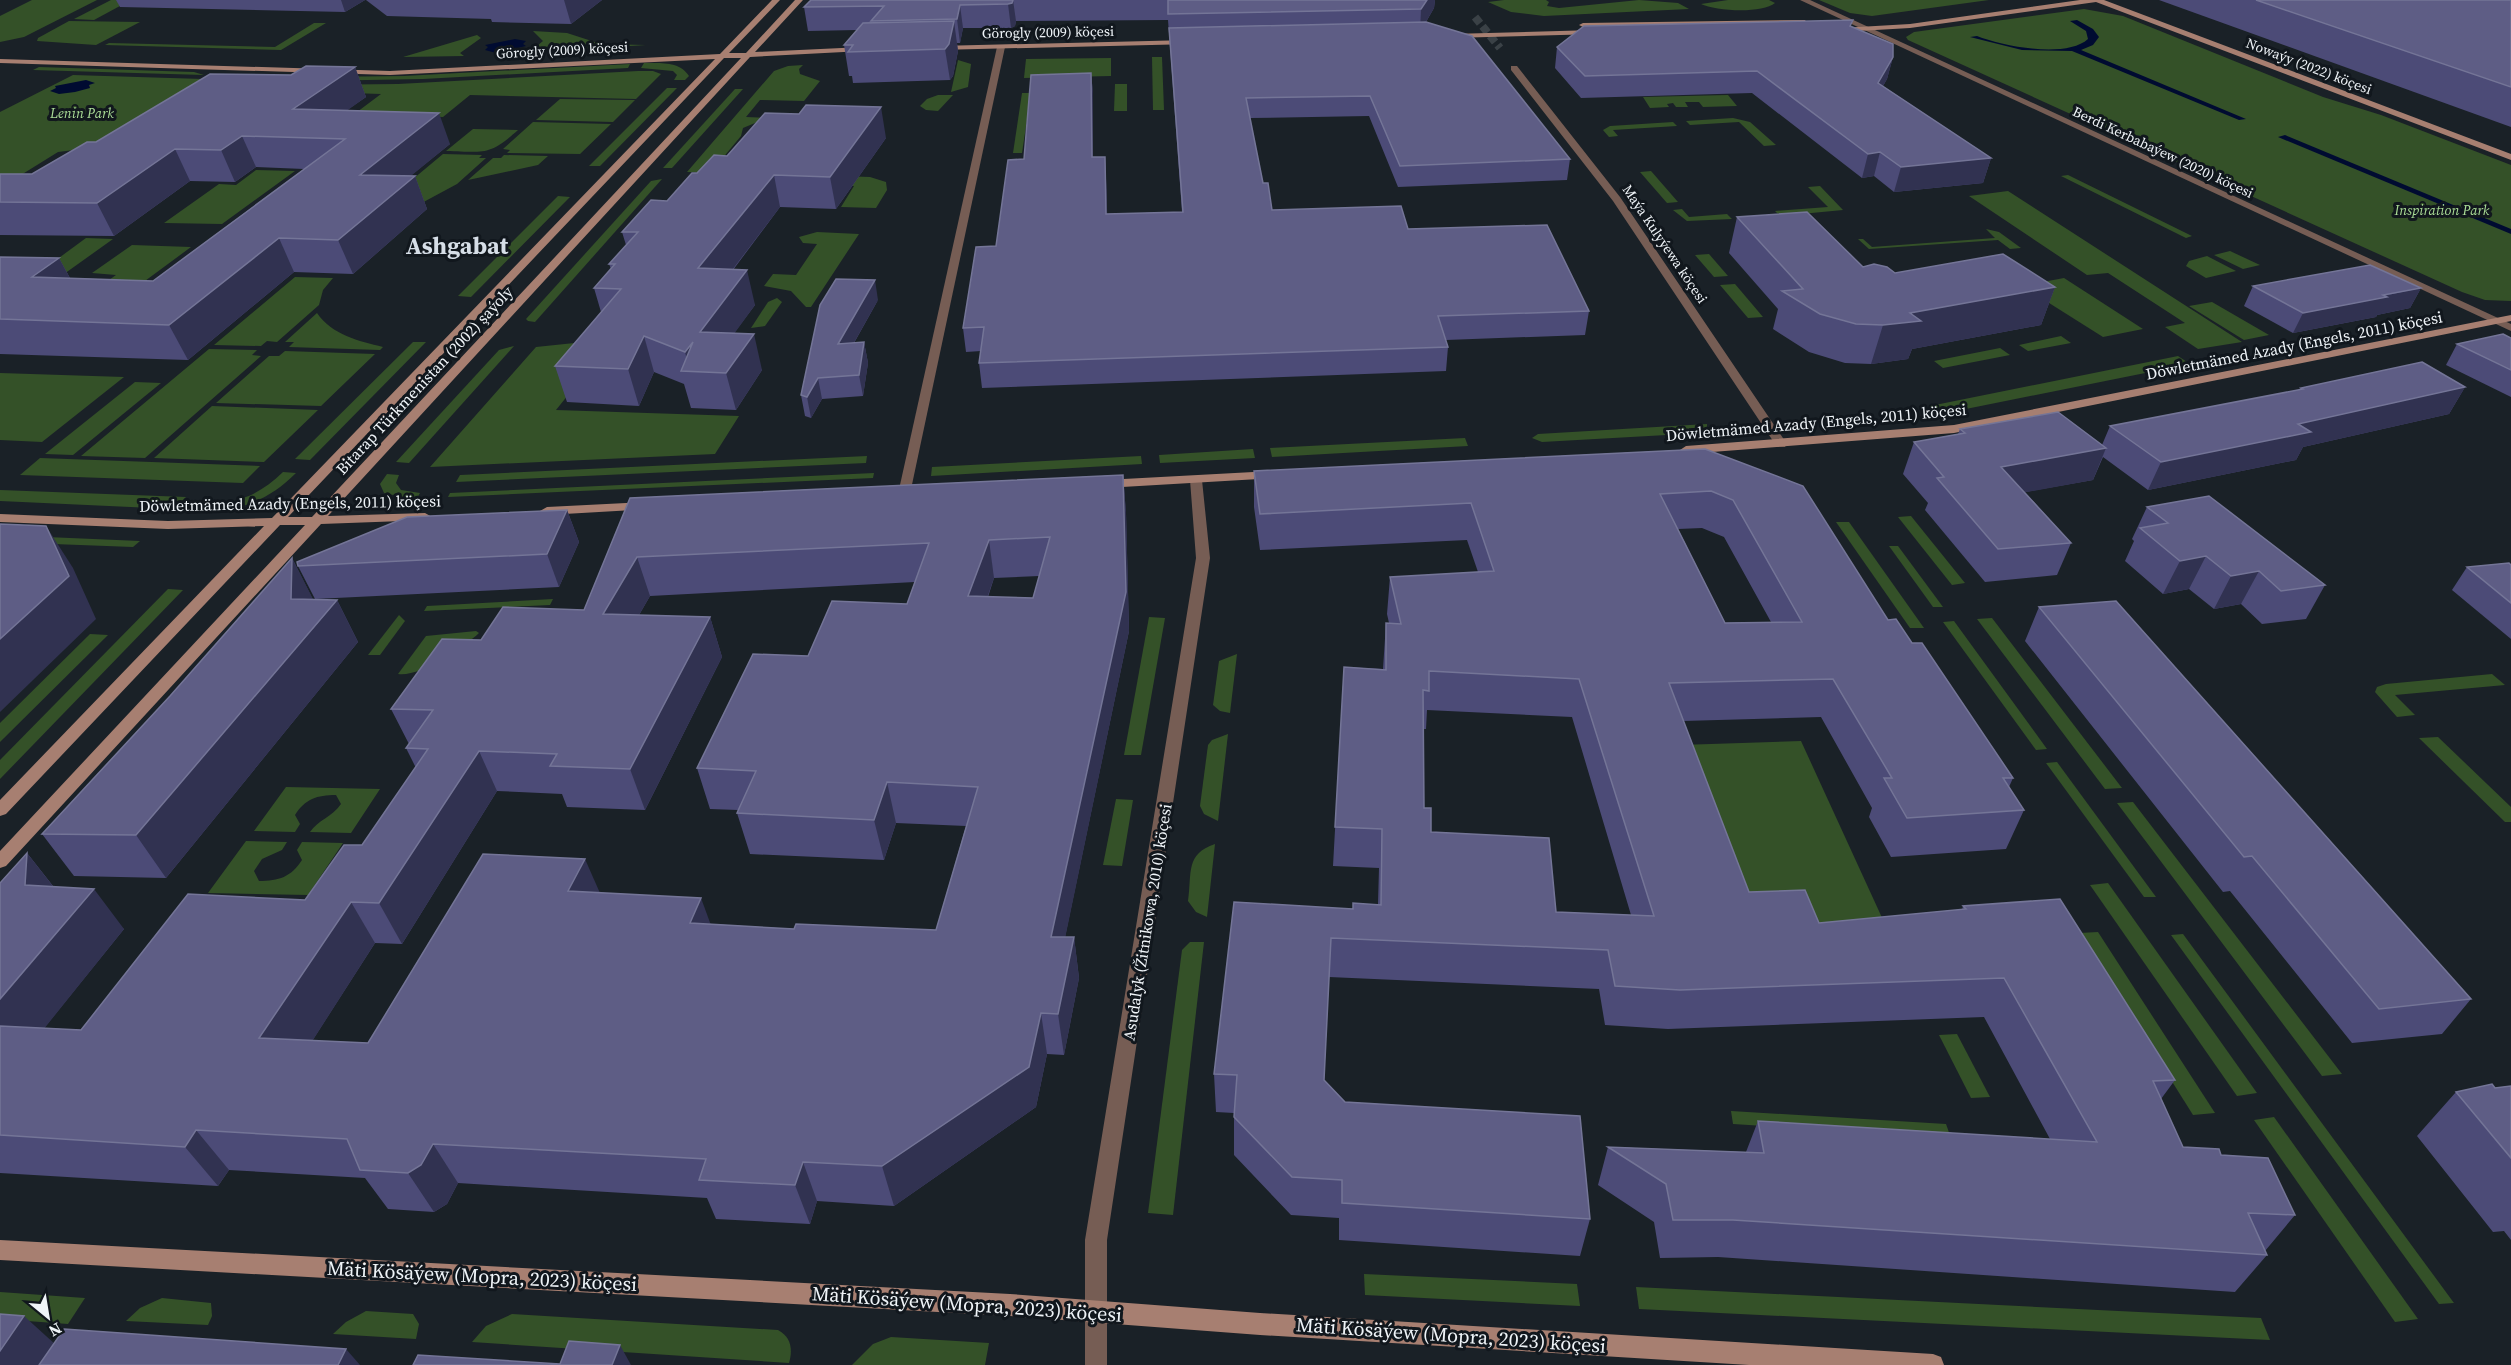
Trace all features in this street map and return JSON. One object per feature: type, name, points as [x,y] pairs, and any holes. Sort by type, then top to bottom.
[{"type":"street","name":"Bitarap Türkmenistan (2002) şaýoly","points":[[0,810],[776,0]]},
{"type":"street","name":"Bitarap Türkmenistan (2002) şaýoly","points":[[0,862],[799,0]]},
{"type":"street","name":"Berdi Kerbabaýew (2020) köçesi","points":[[1804,0],[2511,328]]},
{"type":"street","points":[[2042,0],[1832,26],[1868,30],[2096,0]]},
{"type":"street","name":"Nowaýy (2022) köçesi","points":[[2096,0],[2511,157]]},
{"type":"street","name":"Nowaýy (2022) köçesi","points":[[2121,0],[2477,134]]},
{"type":"street","points":[[1438,36],[1812,26],[1445,28]]},
{"type":"street","name":"Görogly (2009) köçesi","points":[[1196,34],[933,44],[1001,47],[1202,42]]},
{"type":"street","name":"Görogly (2009) köçesi","points":[[752,51],[864,42]]},
{"type":"street","points":[[904,494],[1001,47]]},
{"type":"street","name":"Görogly (2009) köçesi","points":[[0,53],[361,65],[872,49]]},
{"type":"street","name":"Görogly (2009) köçesi","points":[[0,61],[390,73],[727,52]]},
{"type":"street","name":"Maýa Kulyýewa köçesi","points":[[1510,63],[1563,128],[1650,246],[1781,444]]},
{"type":"street","name":"Döwletmämed Azady (Engels, 2011) köçesi","points":[[1674,451],[1781,444],[1974,425],[2511,318]]},
{"type":"street","points":[[1093,485],[1290,474]]},
{"type":"street","name":"Asudalyk (Žitnikowa, 2010) köçesi","points":[[1096,1365],[1096,1240],[1203,558],[1196,480]]},
{"type":"street","points":[[534,512],[662,505]]},
{"type":"street","name":"Döwletmämed Azady (Engels, 2011) köçesi","points":[[0,518],[168,525],[441,516]]},
{"type":"street","name":"Mäti Kösäýew (Mopra, 2023) köçesi","points":[[0,1250],[1096,1311],[1933,1365]]},
{"type":"green space","points":[[32,0],[97,0],[24,37],[0,42],[0,16]]},
{"type":"green space","points":[[111,0],[131,0],[94,20],[74,19]]},
{"type":"green space","points":[[1546,0],[1549,2],[1547,6],[1559,8],[1639,0],[1678,3],[1689,9],[1544,16],[1511,12],[1488,2]]},
{"type":"green space","points":[[1728,0],[1769,0],[1775,3],[1750,10],[1717,8],[1701,4]]},
{"type":"green space","points":[[1819,0],[1989,0],[1872,16],[1850,13]]},
{"type":"green space","name":"Inspiration Park","points":[[2084,9],[2123,16],[2323,97],[2381,115],[2511,165],[2511,301],[2485,300],[2462,292],[1908,40],[1906,37],[1914,32]]},
{"type":"green space","points":[[69,21],[140,22],[96,45],[37,41],[38,38]]},
{"type":"green space","points":[[314,23],[326,23],[281,50],[105,45],[109,43],[275,47]]},
{"type":"green space","points":[[533,31],[567,33],[601,44],[646,45],[522,53],[531,51],[543,41]]},
{"type":"green space","points":[[477,35],[481,38],[460,53],[464,56],[403,57]]},
{"type":"green space","points":[[1152,57],[1162,57],[1164,110],[1153,110]]},
{"type":"green space","points":[[1111,58],[1111,76],[1024,78],[1026,59]]},
{"type":"green space","points":[[958,60],[971,64],[968,87],[951,92]]},
{"type":"green space","points":[[644,63],[675,65],[689,76],[685,80],[674,80],[677,75],[673,71],[641,68]]},
{"type":"green space","points":[[630,64],[628,68],[423,79],[313,81],[318,77],[404,76]]},
{"type":"green space","points":[[803,65],[799,69],[800,74],[820,81],[804,101],[760,100],[746,117],[767,118],[743,128],[741,136],[721,160],[728,172],[870,177],[886,182],[887,190],[876,208],[841,207],[854,186],[739,183],[717,173],[687,172],[774,71],[788,66]]},
{"type":"green space","points":[[39,67],[194,72],[204,75],[33,70]]},
{"type":"green space","points":[[653,71],[661,74],[636,99],[470,95],[443,117],[353,115],[381,94],[320,92],[307,85],[398,84]]},
{"type":"green space","name":"Lenin Park","points":[[73,75],[203,79],[106,146],[58,152],[0,188],[0,112]]},
{"type":"green space","points":[[1115,84],[1127,84],[1127,111],[1114,111]]},
{"type":"green space","points":[[667,88],[677,88],[600,166],[589,166]]},
{"type":"green space","points":[[735,89],[743,89],[672,168],[663,168]]},
{"type":"green space","points":[[1022,93],[1031,93],[1022,153],[1013,153]]},
{"type":"green space","points":[[938,95],[953,95],[938,111],[926,110],[920,106],[927,99]]},
{"type":"green space","points":[[1728,95],[1737,106],[1703,107],[1699,102],[1685,102],[1688,107],[1676,107],[1673,103],[1667,104],[1669,107],[1650,108],[1643,97]]},
{"type":"green space","points":[[560,99],[635,100],[613,122],[536,120]]},
{"type":"green space","points":[[1733,118],[1750,122],[1776,145],[1764,146],[1739,122],[1690,125],[1686,121]]},
{"type":"green space","points":[[533,122],[611,124],[580,154],[507,153],[510,150],[503,149]]},
{"type":"green space","points":[[1673,122],[1677,126],[1613,130],[1618,136],[1609,137],[1603,130],[1610,126]]},
{"type":"green space","points":[[473,129],[518,130],[500,144],[486,151],[446,151]]},
{"type":"green space","points":[[443,154],[482,155],[479,158],[486,158],[457,184],[418,205],[383,204]]},
{"type":"green space","points":[[504,155],[548,156],[538,165],[468,180],[493,158],[501,158]]},
{"type":"green space","points":[[256,170],[295,171],[222,224],[164,223],[219,184],[236,185]]},
{"type":"green space","points":[[1651,171],[1678,202],[1667,203],[1640,172]]},
{"type":"green space","points":[[2068,175],[2192,236],[2186,238],[2061,176]]},
{"type":"green space","points":[[662,179],[535,322],[528,321],[526,319],[651,181]]},
{"type":"green space","points":[[1820,186],[1843,210],[1780,216],[1775,211],[1828,207],[1808,187]]},
{"type":"green space","points":[[2008,191],[2242,342],[2198,349],[2165,327],[2185,323],[2108,273],[2087,275],[1969,196]]},
{"type":"green space","points":[[558,196],[570,197],[471,297],[458,296]]},
{"type":"green space","points":[[1682,209],[1689,217],[1727,214],[1732,219],[1687,221],[1673,210]]},
{"type":"green space","points":[[1986,229],[1999,232],[2021,248],[2010,249],[1998,240],[1869,249],[1858,239],[1863,239],[1872,247],[1995,238]]},
{"type":"green space","points":[[817,232],[859,234],[811,307],[806,307],[791,291],[764,286],[773,274],[796,275],[817,244],[803,243],[799,237]]},
{"type":"green space","points":[[86,238],[113,239],[64,274],[37,274]]},
{"type":"green space","points":[[132,245],[191,247],[107,309],[70,308],[116,275],[92,273]]},
{"type":"green space","points":[[2230,251],[2260,265],[2243,269],[2214,255]]},
{"type":"green space","points":[[1709,254],[1728,276],[1714,277],[1695,255]]},
{"type":"green space","points":[[2207,256],[2236,271],[2206,278],[2186,266],[2189,261]]},
{"type":"green space","points":[[295,277],[333,278],[323,290],[319,305],[277,342],[267,341],[261,346],[214,345]]},
{"type":"green space","points":[[2064,278],[2143,329],[2103,337],[2022,286]]},
{"type":"green space","points":[[1735,284],[1763,317],[1748,318],[1720,285]]},
{"type":"green space","points":[[777,298],[782,302],[765,326],[751,328],[768,302]]},
{"type":"green space","points":[[2212,302],[2269,335],[2244,340],[2189,306]]},
{"type":"green space","points":[[317,313],[323,321],[338,332],[383,347],[380,350],[289,347],[294,342],[285,342]]},
{"type":"green space","points":[[2061,336],[2071,343],[2028,351],[2019,345]]},
{"type":"green space","points":[[413,342],[426,342],[310,460],[295,459]]},
{"type":"green space","points":[[584,342],[605,349],[556,410],[739,416],[715,454],[430,467],[536,347]]},
{"type":"green space","points":[[514,346],[409,463],[396,462],[499,350]]},
{"type":"green space","points":[[2000,348],[2010,355],[1943,368],[1934,361]]},
{"type":"green space","points":[[209,349],[257,350],[252,355],[261,356],[145,458],[81,456]]},
{"type":"green space","points":[[285,351],[375,354],[321,406],[216,403],[269,356],[279,356]]},
{"type":"green space","points":[[2178,356],[2190,364],[1941,414],[1930,406]]},
{"type":"green space","points":[[0,373],[124,377],[42,442],[0,440]]},
{"type":"green space","points":[[135,382],[161,383],[73,455],[45,454]]},
{"type":"green space","points":[[212,406],[318,410],[264,462],[154,458]]},
{"type":"green space","points":[[1707,424],[1707,430],[1702,433],[1542,442],[1532,438],[1538,434]]},
{"type":"green space","points":[[1465,438],[1468,446],[1272,457],[1270,448]]},
{"type":"green space","points":[[1253,449],[1255,458],[1160,463],[1159,455]]},
{"type":"green space","points":[[867,456],[866,463],[456,482],[460,475]]},
{"type":"green space","points":[[1141,456],[1142,464],[931,476],[932,467]]},
{"type":"green space","points":[[40,458],[260,466],[243,483],[20,475]]},
{"type":"green space","points":[[283,472],[296,473],[274,491],[250,504],[224,510],[194,511],[202,503],[226,502],[256,493]]},
{"type":"green space","points":[[874,473],[873,478],[448,497],[450,493]]},
{"type":"green space","points":[[387,474],[399,475],[396,483],[401,490],[420,493],[416,500],[384,493],[380,484]]},
{"type":"green space","points":[[0,490],[186,497],[174,509],[0,501]]},
{"type":"green space","points":[[1911,516],[1965,583],[1952,585],[1898,517]]},
{"type":"green space","points":[[1836,522],[1849,522],[1924,628],[1910,628]]},
{"type":"green space","points":[[0,535],[140,541],[133,547],[0,542]]},
{"type":"green space","points":[[1889,546],[1898,546],[1943,607],[1933,607]]},
{"type":"green space","points":[[168,589],[183,590],[0,779],[0,760]]},
{"type":"green space","points":[[553,599],[550,605],[424,611],[427,606]]},
{"type":"green space","points":[[399,615],[405,621],[380,655],[368,655]]},
{"type":"green space","points":[[1149,617],[1165,618],[1141,755],[1124,755]]},
{"type":"green space","points":[[1992,618],[2122,788],[2105,789],[1977,619]]},
{"type":"green space","points":[[1954,621],[2047,749],[2036,750],[1943,622]]},
{"type":"green space","points":[[476,631],[479,633],[472,639],[440,660],[417,671],[398,674],[426,636]]},
{"type":"green space","points":[[90,634],[108,635],[0,742],[0,723]]},
{"type":"green space","points":[[1237,654],[1230,713],[1220,711],[1213,705],[1219,661]]},
{"type":"green space","points":[[2492,674],[2505,685],[2395,695],[2415,715],[2397,717],[2375,692],[2377,687],[2386,684]]},
{"type":"green space","points":[[1228,734],[1218,821],[1204,814],[1200,806],[1208,745],[1212,740]]},
{"type":"green space","points":[[2438,737],[2511,807],[2511,822],[2505,822],[2419,738]]},
{"type":"green space","points":[[1801,741],[1884,922],[1748,928],[1680,745]]},
{"type":"green space","points":[[2057,762],[2156,897],[2144,897],[2046,763]]},
{"type":"green space","points":[[286,787],[380,789],[351,833],[310,832],[341,804],[336,795],[317,797],[303,805],[295,815],[300,824],[295,832],[254,831]]},
{"type":"green space","points":[[1116,799],[1133,800],[1122,866],[1103,865]]},
{"type":"green space","points":[[2133,802],[2342,1074],[2322,1076],[2117,803]]},
{"type":"green space","points":[[246,841],[287,842],[282,850],[262,859],[254,871],[259,881],[278,879],[289,874],[302,860],[297,850],[302,842],[343,843],[308,895],[208,893]]},
{"type":"green space","points":[[1215,844],[1207,917],[1196,912],[1188,901],[1190,873],[1194,859],[1199,853]]},
{"type":"green space","points":[[2108,883],[2257,1093],[2237,1096],[2090,885]]},
{"type":"green space","points":[[2098,932],[2215,1113],[2193,1115],[2079,933]]},
{"type":"green space","points":[[2183,934],[2454,1303],[2439,1304],[2171,935]]},
{"type":"green space","points":[[1190,942],[1204,942],[1173,1215],[1148,1213],[1182,950]]},
{"type":"green space","points":[[1957,1034],[1990,1097],[1971,1098],[1939,1035]]},
{"type":"green space","points":[[1731,1111],[1946,1124],[1951,1138],[1733,1124]]},
{"type":"green space","points":[[2274,1117],[2418,1319],[2395,1322],[2254,1120]]},
{"type":"green space","points":[[1364,1274],[1577,1284],[1580,1306],[1365,1295]]},
{"type":"green space","points":[[1636,1287],[2261,1318],[2270,1340],[1639,1309]]},
{"type":"green space","points":[[0,1292],[85,1298],[68,1324],[0,1319]]},
{"type":"green space","points":[[162,1298],[211,1303],[212,1316],[208,1325],[126,1321],[140,1308]]},
{"type":"green space","points":[[366,1311],[413,1314],[419,1324],[416,1339],[333,1334],[346,1322]]},
{"type":"green space","points":[[512,1314],[778,1330],[788,1340],[791,1348],[790,1358],[789,1363],[472,1342],[486,1326]]},
{"type":"green space","points":[[891,1337],[989,1343],[985,1365],[852,1365],[873,1344]]},
{"type":"water","points":[[2077,20],[2093,29],[2099,37],[2093,45],[2081,50],[2246,119],[2239,120],[2072,51],[2022,50],[1970,37],[1977,36],[2002,44],[2034,49],[2065,48],[2078,45],[2088,39],[2086,31],[2070,21]]},
{"type":"water","points":[[515,39],[526,41],[523,44],[526,46],[496,53],[485,50],[488,47],[485,45]]},
{"type":"water","points":[[86,80],[95,83],[89,85],[90,88],[75,92],[59,94],[50,91],[56,88],[55,86]]},
{"type":"water","points":[[2285,135],[2511,229],[2511,234],[2278,137]]},
{"type":"building","points":[[811,0],[1013,0],[1008,4],[960,5],[957,19],[871,21],[884,6],[804,7]]},
{"type":"building","points":[[1168,0],[1427,0],[1421,9],[1168,14]]},
{"type":"building","points":[[2256,0],[2511,0],[2511,87]]},
{"type":"building","points":[[1853,20],[1850,26],[1893,44],[1893,57],[1878,83],[1991,158],[1901,167],[1880,152],[1868,154],[1757,71],[1585,76],[1557,47],[1584,26]]},
{"type":"building","points":[[954,21],[949,44],[945,49],[848,52],[853,45],[844,45],[863,23]]},
{"type":"building","points":[[1426,22],[1472,36],[1570,159],[1400,166],[1370,96],[1246,98],[1263,183],[1268,183],[1272,210],[1401,206],[1408,229],[1547,225],[1589,311],[1438,316],[1448,347],[979,363],[984,327],[963,328],[976,247],[996,246],[1008,160],[1024,159],[1031,75],[1091,73],[1092,157],[1105,157],[1106,214],[1183,212],[1169,28]]},
{"type":"building","points":[[306,66],[355,67],[293,109],[439,113],[360,175],[415,176],[338,240],[279,238],[169,325],[0,319],[0,257],[59,258],[32,277],[153,281],[345,139],[242,136],[221,150],[175,149],[97,203],[0,202],[0,174],[32,174],[87,142],[96,142],[210,74],[291,75]]},
{"type":"building","points":[[806,105],[881,107],[830,177],[774,175],[698,268],[747,270],[700,332],[754,334],[726,373],[681,371],[693,342],[685,352],[644,336],[628,369],[555,366],[621,289],[594,288],[615,264],[609,264],[638,232],[622,232],[651,200],[667,201],[692,173],[697,173],[714,155],[727,156],[765,113],[799,114]]},
{"type":"building","points":[[1807,212],[1863,267],[1874,264],[1887,267],[1895,273],[2003,254],[2055,287],[1910,313],[1921,321],[1883,325],[1856,324],[1820,314],[1782,291],[1803,289],[1737,217]]},
{"type":"building","points":[[2370,265],[2421,288],[2303,313],[2253,286]]},
{"type":"building","points":[[836,279],[875,280],[838,344],[864,342],[859,375],[818,378],[807,397],[801,395],[820,305]]},
{"type":"building","points":[[2503,334],[2511,338],[2511,370],[2457,344]]},
{"type":"building","points":[[2422,362],[2465,387],[2298,424],[2311,432],[2161,462],[2110,426],[2303,389],[2301,388]]},
{"type":"building","points":[[2058,412],[2106,448],[2001,467],[2071,543],[1998,549],[1937,478],[1944,477],[1914,442],[1965,433],[1960,429]]},
{"type":"building","points":[[1705,449],[1803,486],[1888,620],[1896,619],[1912,643],[1922,643],[2013,778],[2003,778],[2024,810],[1907,818],[1884,778],[1892,778],[1833,679],[1669,683],[1749,892],[1805,890],[1819,923],[1966,909],[1963,906],[2060,899],[2175,1080],[2153,1081],[2183,1147],[2219,1149],[2221,1155],[2268,1158],[2295,1215],[2248,1213],[2267,1255],[1733,1220],[1673,1220],[1666,1184],[1608,1147],[1764,1153],[1758,1121],[2097,1142],[2004,978],[1680,990],[1615,986],[1608,950],[1331,938],[1324,1080],[1345,1102],[1580,1116],[1590,1219],[1342,1203],[1342,1180],[1292,1177],[1234,1117],[1237,1075],[1214,1074],[1234,902],[1353,909],[1353,903],[1381,905],[1382,829],[1335,827],[1344,667],[1386,670],[1386,623],[1401,624],[1390,577],[1494,571],[1471,503],[1260,514],[1254,471]],"holes":[[[1711,491],[1733,500],[1802,622],[1725,623],[1660,494]],[[1429,671],[1579,679],[1654,916],[1556,912],[1549,838],[1431,832],[1431,808],[1424,808],[1423,690],[1429,691]]]},
{"type":"building","points":[[1123,475],[1126,592],[1051,937],[1074,937],[1058,1014],[1041,1013],[1029,1067],[882,1166],[803,1162],[795,1185],[699,1180],[706,1159],[433,1144],[421,1165],[408,1173],[360,1170],[347,1139],[196,1130],[185,1147],[0,1135],[0,1026],[81,1030],[188,894],[305,900],[344,845],[362,845],[428,749],[406,748],[433,710],[391,709],[442,639],[481,640],[503,607],[584,610],[630,498]],"holes":[[[1050,537],[1033,598],[968,596],[989,540]],[[929,543],[907,604],[832,601],[808,656],[753,654],[697,768],[756,771],[737,813],[874,820],[887,782],[978,787],[936,930],[796,924],[794,929],[690,923],[701,898],[568,891],[585,859],[483,854],[368,1043],[259,1038],[351,902],[379,903],[479,751],[557,754],[550,766],[630,769],[710,617],[603,614],[637,557]]]},
{"type":"building","points":[[2209,496],[2325,585],[2281,591],[2259,571],[2231,576],[2206,556],[2180,561],[2140,528],[2168,523],[2147,507]]},
{"type":"building","points":[[567,510],[547,554],[298,566],[297,562],[407,517]]},
{"type":"building","points":[[0,524],[46,526],[69,576],[0,639]]},
{"type":"building","points":[[292,558],[291,599],[337,600],[136,835],[42,834],[170,696]]},
{"type":"building","points":[[2509,563],[2511,565],[2511,603],[2467,567]]},
{"type":"building","points":[[2116,601],[2471,999],[2379,1009],[2252,856],[2244,857],[2039,607]]},
{"type":"building","points":[[27,853],[25,885],[94,889],[0,999],[0,883]]},
{"type":"building","points":[[2492,1084],[2495,1088],[2511,1086],[2511,1158],[2456,1092]]},
{"type":"building","points":[[0,1314],[24,1316],[0,1351]]},
{"type":"building","points":[[64,1329],[346,1349],[338,1365],[39,1365]]},
{"type":"building","points":[[569,1341],[620,1345],[612,1365],[413,1365],[418,1355],[560,1364]]},
{"type":"tunnel","points":[[1475,17],[1500,48]]},
{"type":"district","name":"Ashgabat","points":[[457,246]]}]
